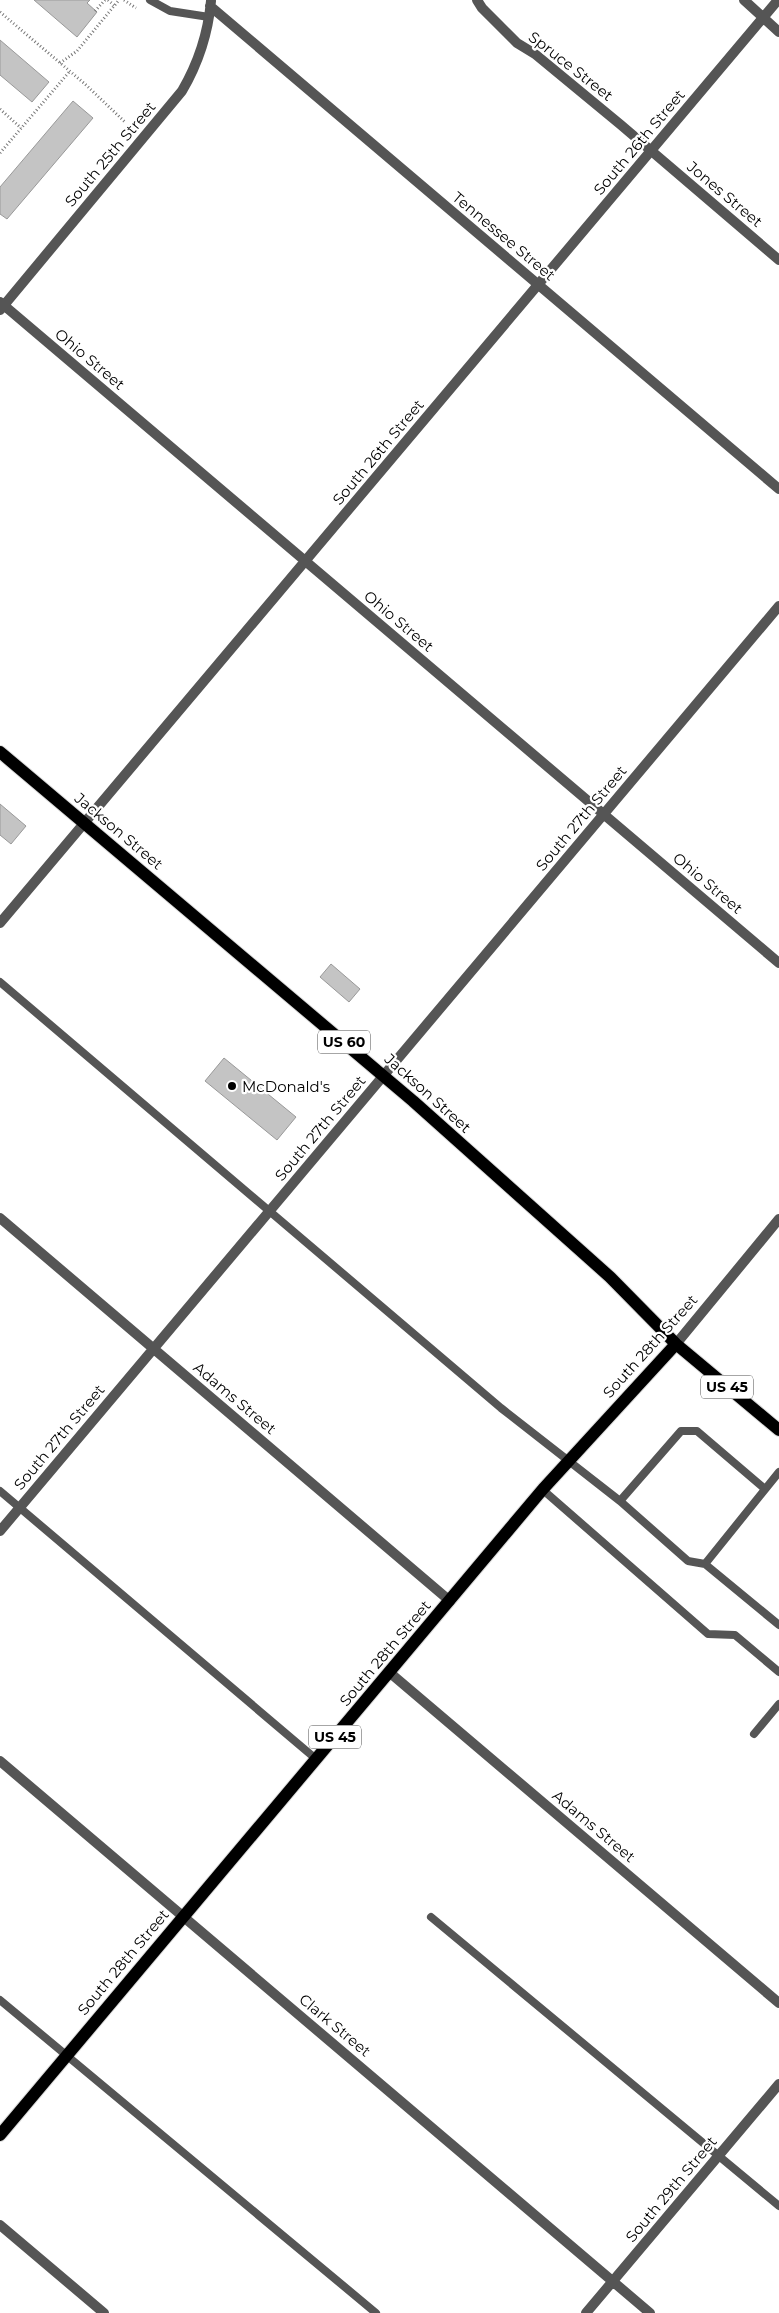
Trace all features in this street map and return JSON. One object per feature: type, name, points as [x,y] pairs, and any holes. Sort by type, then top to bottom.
[{"type":"main road","name":"Jackson Street","points":[[0,752],[384,1076],[610,1278],[676,1344],[779,1430]]},
{"type":"main road","name":"South 28th Street","points":[[0,2135],[543,1490],[676,1344]]},
{"type":"street","name":"Spruce Street","points":[[477,0],[482,8],[517,43],[535,54],[651,151]]},
{"type":"street","points":[[744,0],[779,32]]},
{"type":"street","name":"South 26th Street","points":[[0,923],[778,0]]},
{"type":"street","name":"South 25th Street","points":[[1,306],[182,91],[196,66],[205,40],[211,3]]},
{"type":"street","name":"Tennessee Street","points":[[211,3],[779,489]]},
{"type":"street","name":"Jones Street","points":[[651,151],[779,260]]},
{"type":"street","name":"Ohio Street","points":[[1,306],[306,561],[779,963]]},
{"type":"street","name":"South 27th Street","points":[[0,1531],[779,606]]},
{"type":"street","name":"Adams Street","points":[[0,1218],[450,1601]]},
{"type":"street","name":"South 28th Street","points":[[676,1344],[779,1218]]},
{"type":"street","name":"Adams Street","points":[[389,1672],[779,2003]]},
{"type":"street","name":"Clark Street","points":[[0,1761],[650,2313]]},
{"type":"street","name":"South 29th Street","points":[[586,2313],[779,2084]]},
{"type":"street","points":[[0,2225],[104,2313]]},
{"type":"lane","points":[[150,0],[170,11],[209,17]]},
{"type":"lane","points":[[0,982],[269,1211],[569,1462],[620,1501],[688,1561],[705,1564],[779,1625]]},
{"type":"lane","points":[[620,1501],[681,1431],[697,1430],[765,1489]]},
{"type":"lane","points":[[705,1564],[779,1472]]},
{"type":"lane","points":[[543,1490],[708,1634],[735,1635],[778,1668]]},
{"type":"lane","points":[[0,1491],[316,1759]]},
{"type":"lane","points":[[754,1734],[779,1704]]},
{"type":"lane","points":[[432,1917],[779,2206]]},
{"type":"lane","points":[[0,2000],[376,2313]]},
{"type":"path","points":[[95,11],[106,0],[115,6]]},
{"type":"path","points":[[60,63],[77,51],[119,0]]},
{"type":"path","points":[[124,0],[136,8]]},
{"type":"path","points":[[0,12],[70,71],[126,123]]},
{"type":"path","points":[[0,153],[70,71]]},
{"type":"path","points":[[0,109],[22,128]]},
{"type":"building","points":[[34,0],[90,0],[87,3],[97,12],[77,37]]},
{"type":"building","points":[[0,40],[49,82],[32,102],[0,75]]},
{"type":"building","points":[[73,101],[93,118],[7,219],[0,214],[0,187]]},
{"type":"building","points":[[0,804],[26,826],[11,844],[0,835]]},
{"type":"building","points":[[331,964],[360,989],[349,1002],[320,977]]},
{"type":"building","points":[[224,1058],[296,1117],[277,1140],[205,1081]]},
{"type":"place","name":"McDonald's","points":[[232,1086]]}]
